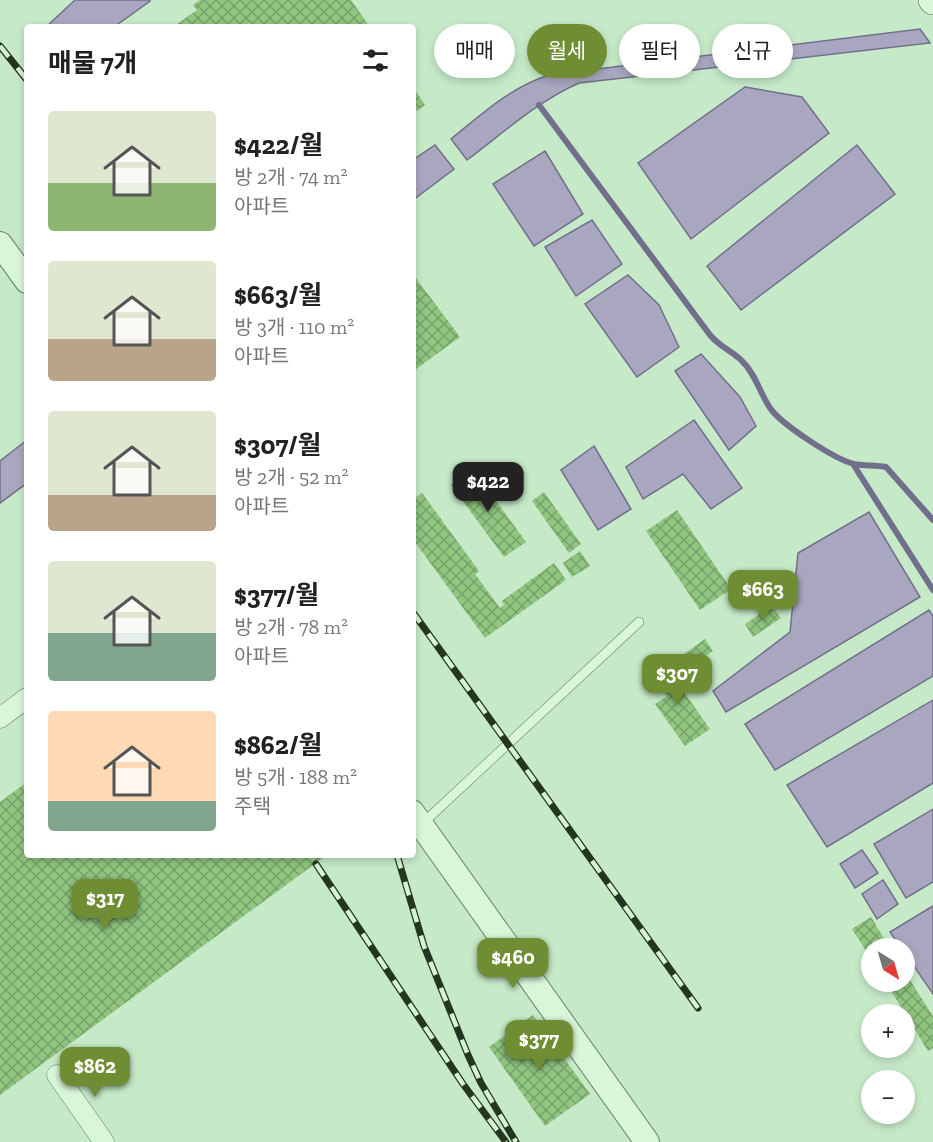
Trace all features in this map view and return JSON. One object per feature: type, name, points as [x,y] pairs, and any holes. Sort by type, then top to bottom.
[{"type":"street","points":[[0,244],[24,277]]},
{"type":"street","points":[[0,718],[24,700]]},
{"type":"street","points":[[417,818],[647,1142]]},
{"type":"street","points":[[57,1075],[104,1142]]},
{"type":"lane","points":[[417,818],[639,622]]},
{"type":"water","points":[[75,0],[150,0],[118,24],[49,24]]},
{"type":"water","points":[[920,29],[930,43],[793,59],[793,45]]},
{"type":"water","points":[[712,55],[712,68],[700,69],[700,56]]},
{"type":"water","points":[[619,66],[619,78],[623,78],[579,83],[564,90],[535,108],[467,160],[451,139],[509,94],[535,80],[541,78],[607,78],[607,68]]},
{"type":"water","points":[[745,87],[802,97],[829,133],[691,239],[638,163]]},
{"type":"water","points":[[435,145],[454,169],[416,198],[416,158]]},
{"type":"water","points":[[857,145],[895,194],[741,310],[707,266]]},
{"type":"water","points":[[545,151],[583,214],[534,246],[493,184]]},
{"type":"water","points":[[592,220],[622,264],[576,296],[545,247]]},
{"type":"water","points":[[628,275],[659,305],[679,347],[637,377],[585,304]]},
{"type":"water","points":[[701,354],[740,397],[756,426],[729,450],[675,371]]},
{"type":"water","points":[[694,420],[742,488],[711,509],[683,474],[643,499],[626,467]]},
{"type":"water","points":[[24,442],[24,485],[0,503],[0,461]]},
{"type":"water","points":[[594,446],[631,509],[598,530],[561,470]]},
{"type":"water","points":[[869,512],[920,597],[726,712],[713,691],[790,632],[798,553]]},
{"type":"water","points":[[929,610],[933,616],[933,676],[775,770],[745,724]]},
{"type":"water","points":[[933,700],[933,783],[827,847],[787,785]]},
{"type":"water","points":[[933,809],[933,882],[906,898],[874,844]]},
{"type":"water","points":[[862,850],[878,873],[855,888],[840,864]]},
{"type":"water","points":[[883,880],[898,904],[877,919],[862,894]]},
{"type":"water","points":[[933,906],[933,994],[915,968],[915,938],[894,938],[890,932]]},
{"type":"building","points":[[200,0],[351,0],[368,24],[177,24],[197,10],[193,5]]},
{"type":"building","points":[[416,92],[425,105],[416,111]]},
{"type":"building","points":[[416,278],[460,337],[416,369]]},
{"type":"building","points":[[473,469],[526,542],[504,557],[451,485]]},
{"type":"building","points":[[544,492],[581,544],[569,553],[532,501]]},
{"type":"building","points":[[422,493],[479,571],[475,574],[500,608],[504,605],[502,601],[554,563],[566,580],[485,638],[416,543],[416,497]]},
{"type":"building","points":[[677,510],[731,589],[700,610],[646,531]]},
{"type":"building","points":[[580,551],[590,566],[572,577],[563,563]]},
{"type":"building","points":[[772,606],[781,618],[753,637],[745,624]]},
{"type":"building","points":[[705,639],[713,651],[688,668],[680,657]]},
{"type":"building","points":[[659,657],[710,729],[685,746],[655,704],[667,696],[645,667]]},
{"type":"building","points":[[24,784],[24,858],[323,858],[0,1095],[0,802]]},
{"type":"building","points":[[871,917],[884,938],[861,938],[861,943],[852,929]]},
{"type":"building","points":[[915,988],[933,1016],[933,1048],[928,1051],[915,1030],[915,1004],[899,1004],[892,992],[915,992]]},
{"type":"building","points":[[533,1015],[590,1094],[545,1126],[489,1047]]},
{"type":"waterway","points":[[539,105],[710,335],[747,366],[766,402],[776,415],[809,440],[845,461],[858,465],[886,467],[933,520]]},
{"type":"waterway","points":[[853,464],[933,590]]},
{"type":"railway","points":[[0,46],[24,76]]},
{"type":"railway","points":[[416,617],[698,1008]]},
{"type":"railway","points":[[398,858],[424,946],[468,1055],[481,1083],[516,1142]]},
{"type":"railway","points":[[316,864],[463,1084],[506,1142]]}]
